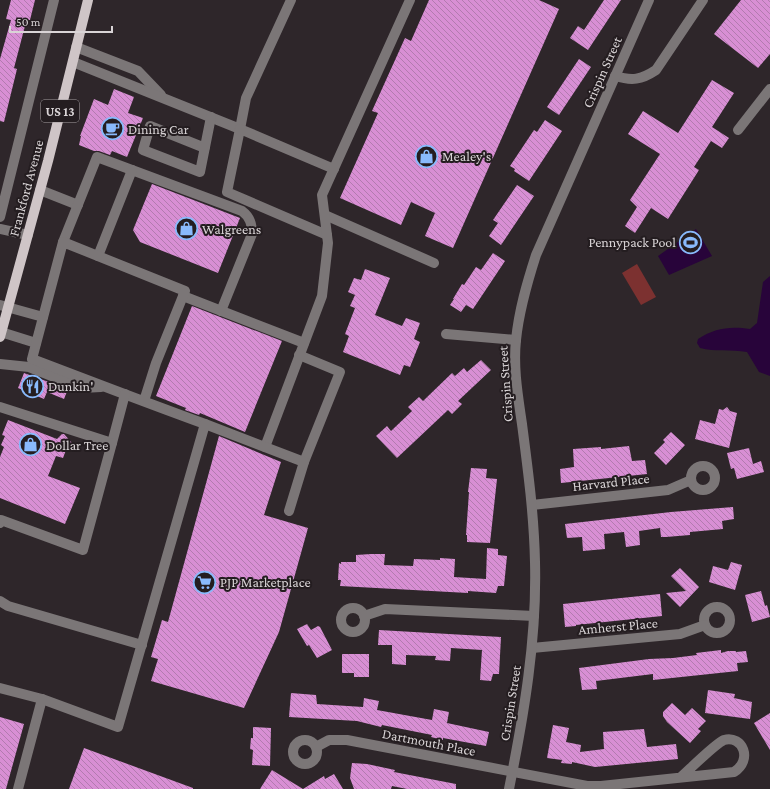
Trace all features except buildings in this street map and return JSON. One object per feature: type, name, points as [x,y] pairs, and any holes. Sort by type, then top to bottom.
[{"type":"main road","name":"Frankford Avenue","points":[[1,331],[4,306],[28,235],[88,0]]},
{"type":"street","points":[[0,217],[54,0]]},
{"type":"street","points":[[291,0],[246,98],[227,192],[327,235]]},
{"type":"street","points":[[265,447],[322,296],[328,243],[322,195],[410,0]]},
{"type":"street","name":"Crispin Street","points":[[509,789],[525,706],[534,616],[535,561],[532,504],[515,365],[516,340],[525,286],[536,255],[649,0]]},
{"type":"street","points":[[615,76],[627,79],[637,79],[647,76],[656,70],[703,0]]},
{"type":"street","points":[[76,47],[138,71],[163,98]]},
{"type":"street","points":[[73,62],[211,117],[334,169]]},
{"type":"street","points":[[738,130],[770,89]]},
{"type":"street","points":[[205,148],[150,126],[142,150],[200,172],[205,148],[211,117]]},
{"type":"street","points":[[221,311],[252,234],[252,227],[247,215],[242,211],[98,157],[63,242],[32,359],[304,462]]},
{"type":"street","points":[[98,256],[132,170]]},
{"type":"street","points":[[40,190],[78,205]]},
{"type":"street","points":[[325,215],[434,263]]},
{"type":"street","points":[[0,228],[28,235]]},
{"type":"street","points":[[63,242],[185,291],[156,363],[144,401]]},
{"type":"street","points":[[182,296],[304,343]]},
{"type":"street","points":[[4,306],[43,317]]},
{"type":"street","points":[[1,331],[36,343]]},
{"type":"street","points":[[446,334],[516,340]]},
{"type":"street","points":[[289,511],[304,462],[340,372],[299,355]]},
{"type":"street","points":[[0,364],[29,367],[82,388],[107,387]]},
{"type":"street","points":[[0,523],[1,520],[82,550],[125,394]]},
{"type":"street","points":[[0,407],[112,443]]},
{"type":"street","points":[[0,688],[42,700],[118,726],[205,424]]},
{"type":"street","name":"Harvard Place","points":[[532,504],[668,490],[691,480]]},
{"type":"street","points":[[0,601],[8,606],[142,645]]},
{"type":"street","points":[[364,616],[385,609],[534,616]]},
{"type":"street","name":"Amherst Place","points":[[532,648],[680,634],[705,625]]},
{"type":"street","points":[[18,789],[42,700]]},
{"type":"street","name":"Dartmouth Place","points":[[316,747],[328,740],[346,740],[587,786],[601,786],[734,772],[739,769],[745,759],[745,754],[740,744],[729,739],[719,742],[681,777]]},
{"type":"shaded area","name":"Pennypack Pool","points":[[696,229],[712,256],[669,275],[658,256]]},
{"type":"shaded area","points":[[637,264],[656,297],[641,305],[622,273]]},
{"type":"shaded area","points":[[770,276],[770,376],[759,372],[747,352],[700,348],[697,343],[698,339],[710,332],[729,328],[750,329],[757,323],[763,282]]},
{"type":"place","name":"Dining Car","points":[[113,129]]},
{"type":"place","name":"Mealey's","points":[[426,156]]},
{"type":"place","name":"Walgreens","points":[[186,229]]},
{"type":"place","name":"Pennypack Pool","points":[[691,242]]},
{"type":"place","name":"Dunkin'","points":[[33,386]]},
{"type":"place","name":"Dollar Tree","points":[[31,445]]},
{"type":"place","name":"PJP Marketplace","points":[[205,582]]}]
